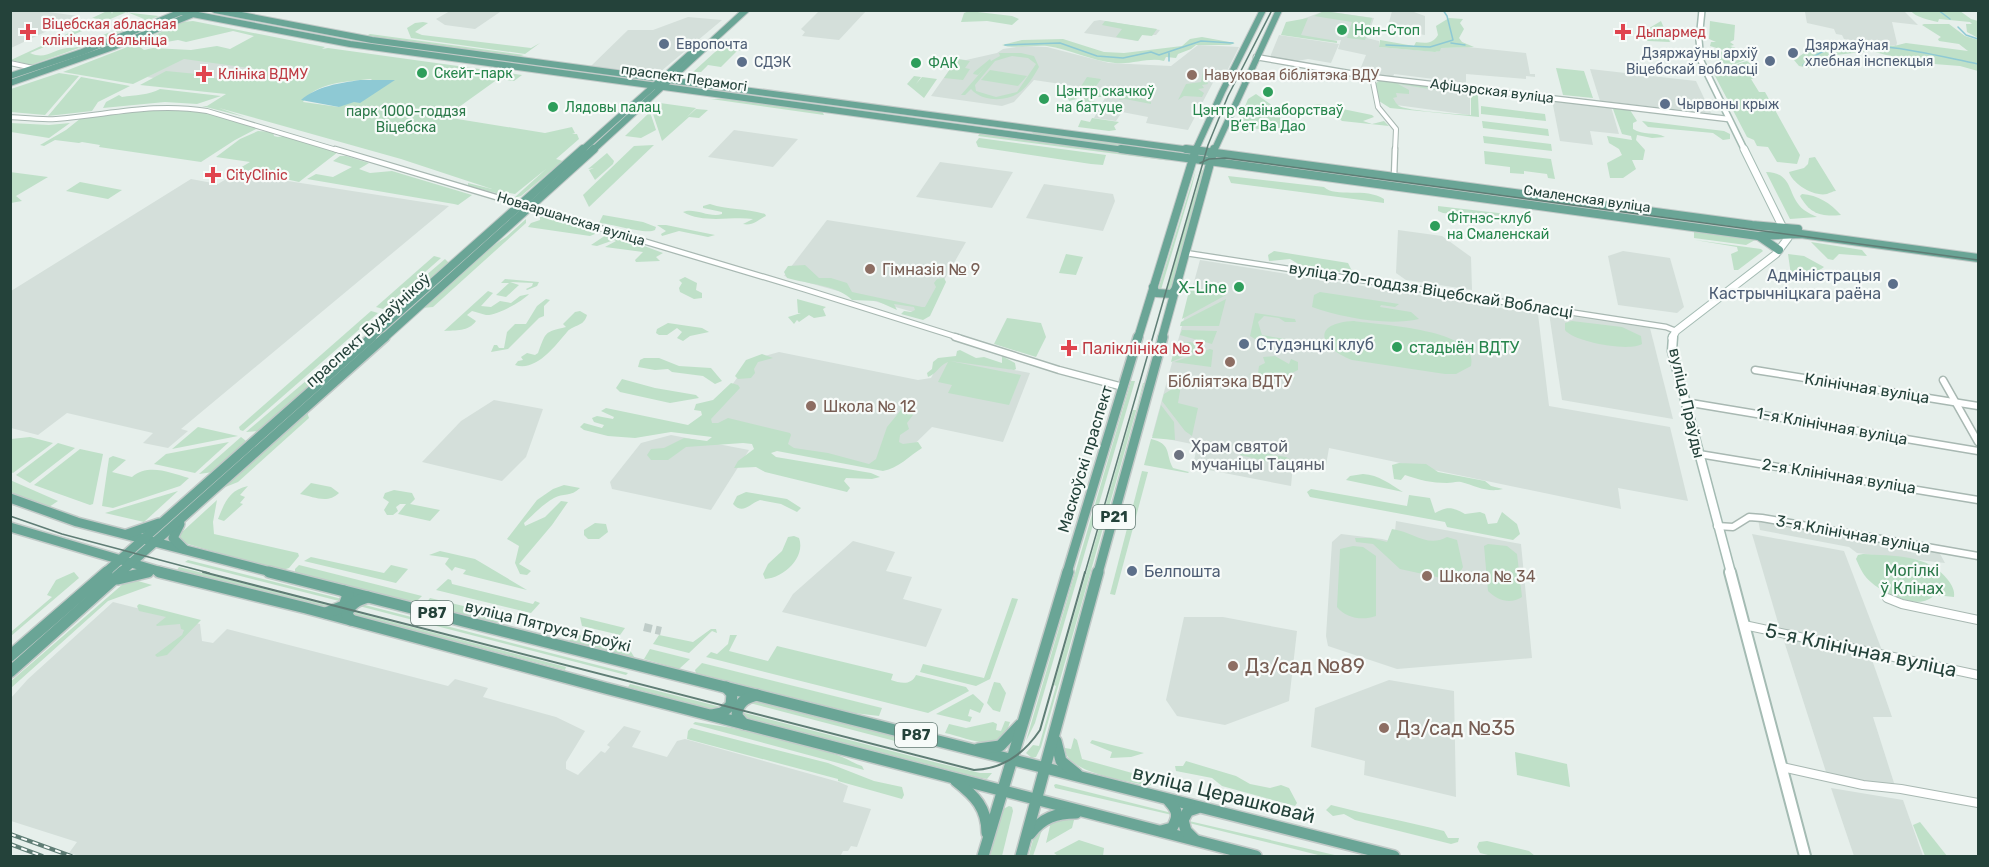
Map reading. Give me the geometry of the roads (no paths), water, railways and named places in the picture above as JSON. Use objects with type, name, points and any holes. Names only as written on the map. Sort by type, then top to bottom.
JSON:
[{"type":"main road","name":"праспект Перамогі","points":[[172,10],[283,33],[458,59],[1192,160]]},
{"type":"main road","points":[[163,20],[172,10]]},
{"type":"main road","points":[[10,83],[90,56],[202,10]]},
{"type":"main road","name":"праспект Будаўнікоў","points":[[730,22],[740,10]]},
{"type":"main road","name":"праспект Будаўнікоў","points":[[10,672],[531,207],[672,79],[711,39],[746,10]]},
{"type":"main road","points":[[1702,10],[1699,40],[1701,61],[1786,231]]},
{"type":"main road","points":[[10,76],[82,52],[184,11]]},
{"type":"main road","name":"праспект Перамогі","points":[[217,11],[295,27],[468,53],[1213,152]]},
{"type":"main road","points":[[1216,100],[1231,99],[1238,95],[1278,12],[1262,11]]},
{"type":"main road","name":"Маскоўскі праспект","points":[[985,850],[1186,176],[1199,137],[1216,100],[1262,11]]},
{"type":"main road","points":[[180,20],[206,17]]},
{"type":"main road","points":[[283,33],[294,30],[295,27]]},
{"type":"main road","points":[[295,35],[296,31],[307,29]]},
{"type":"main road","name":"праспект Будаўнікоў","points":[[10,656],[355,353],[661,78],[711,39]]},
{"type":"main road","points":[[82,52],[79,56],[90,56]]},
{"type":"main road","points":[[458,59],[468,56],[468,53]]},
{"type":"main road","points":[[471,60],[470,57],[480,54]]},
{"type":"main road","points":[[67,57],[77,57],[79,58],[77,60]]},
{"type":"main road","points":[[649,76],[669,71]]},
{"type":"main road","points":[[679,72],[679,78],[686,81]]},
{"type":"main road","points":[[639,84],[645,90],[644,94]]},
{"type":"main road","points":[[654,95],[677,90]]},
{"type":"main road","points":[[1220,93],[1231,99]]},
{"type":"main road","points":[[777,102],[788,99],[785,95]]},
{"type":"main road","points":[[795,105],[790,103],[791,99],[802,97]]},
{"type":"main road","name":"Р21","points":[[1021,856],[1213,152],[1231,99]]},
{"type":"main road","points":[[1017,135],[1026,132],[1023,127]]},
{"type":"main road","points":[[1032,137],[1029,132],[1036,129]]},
{"type":"main road","points":[[1171,146],[1186,145],[1199,137]]},
{"type":"main road","points":[[1219,139],[1223,148],[1243,156]]},
{"type":"main road","name":"Смаленская вуліца","points":[[1213,152],[1636,209],[1801,234],[1978,256]]},
{"type":"main road","points":[[1167,156],[1182,165],[1186,176]]},
{"type":"main road","name":"Смаленская вуліца","points":[[1192,160],[1758,236],[1786,231]]},
{"type":"main road","points":[[1207,179],[1220,169],[1243,166]]},
{"type":"main road","points":[[1343,180],[1350,176],[1344,170]]},
{"type":"main road","points":[[1361,182],[1353,176],[1363,173]]},
{"type":"main road","points":[[1636,209],[1644,215],[1638,219]]},
{"type":"main road","points":[[1653,212],[1648,216],[1657,222]]},
{"type":"main road","name":"вуліца Праўды","points":[[1786,231],[1787,240],[1779,250],[1676,331],[1672,339],[1672,351],[1805,856]]},
{"type":"main road","points":[[1758,236],[1779,250]]},
{"type":"main road","points":[[1153,287],[1156,293],[1163,295],[1170,295],[1175,290]]},
{"type":"main road","points":[[1149,304],[1155,300],[1162,300],[1171,307]]},
{"type":"main road","name":"вуліца Пятруся Броўкі","points":[[10,498],[77,522],[143,540],[724,686],[1045,770]]},
{"type":"main road","points":[[124,534],[155,525],[171,516]]},
{"type":"main road","points":[[184,517],[173,538],[186,550]]},
{"type":"main road","name":"Р87","points":[[10,527],[131,565],[1037,799]]},
{"type":"main road","points":[[99,579],[104,568],[102,556]]},
{"type":"main road","points":[[113,581],[144,572],[163,573]]},
{"type":"main road","points":[[324,613],[336,611],[344,606],[348,597],[345,591]]},
{"type":"main road","points":[[351,620],[347,615],[349,607],[359,600],[371,597]]},
{"type":"main road","points":[[709,715],[722,713],[731,705],[732,694],[724,686]]},
{"type":"main road","points":[[744,724],[737,716],[738,706],[747,698],[759,695]]},
{"type":"main road","name":"Р87","points":[[963,748],[984,750],[1000,746],[1023,722]]},
{"type":"main road","points":[[1057,727],[1057,757],[1065,767],[1090,781]]},
{"type":"main road","name":"вуліца Церашковай","points":[[1045,770],[1394,856]]},
{"type":"main road","name":"Р87","points":[[952,778],[982,804],[987,823],[985,850]]},
{"type":"main road","points":[[1037,799],[1256,856]]},
{"type":"main road","points":[[1159,832],[1172,828],[1178,818],[1174,806],[1166,800]]},
{"type":"main road","points":[[1196,841],[1186,831],[1183,820],[1188,811],[1199,808]]},
{"type":"main road","points":[[1025,841],[1035,826],[1046,816],[1056,813],[1088,813]]},
{"type":"street","name":"Афіцэрская вуліца","points":[[1257,57],[1372,77],[1728,118]]},
{"type":"street","points":[[10,63],[42,73]]},
{"type":"street","points":[[1372,77],[1380,111],[1395,125],[1396,129],[1394,177]]},
{"type":"street","name":"Новааршанская вуліца","points":[[10,117],[56,119],[152,106],[195,108],[256,124],[1059,370],[1123,387]]},
{"type":"street","name":"вуліца 70-годдзя Віцебскай Вобласці","points":[[1186,253],[1666,327],[1676,331]]},
{"type":"street","points":[[460,259],[470,261]]},
{"type":"street","points":[[398,314],[408,316]]},
{"type":"street","points":[[355,353],[365,355]]},
{"type":"street","name":"Клінічная вуліца","points":[[1755,370],[1978,405]]},
{"type":"street","points":[[1943,380],[1978,442]]},
{"type":"street","name":"1-я Клінічная вуліца","points":[[1685,402],[1978,451]]},
{"type":"street","points":[[261,436],[273,438]]},
{"type":"street","name":"2-я Клінічная вуліца","points":[[1699,454],[1978,500]]},
{"type":"street","name":"3-я Клінічная вуліца","points":[[1718,526],[1734,528],[1749,517],[1762,518],[1978,556]]},
{"type":"street","points":[[1887,598],[1902,604],[1978,620]]},
{"type":"street","name":"5-я Клінічная вуліца","points":[[1743,625],[1978,675]]},
{"type":"street","points":[[1780,766],[1863,785],[1901,789],[1978,803]]},
{"type":"water","points":[[360,80],[395,80],[360,103],[354,102],[339,107],[301,100],[321,88]]},
{"type":"waterway","points":[[1386,45],[1430,47],[1453,40],[1447,16],[1443,10]]},
{"type":"waterway","points":[[1938,10],[1950,19]]},
{"type":"waterway","points":[[1958,27],[1966,35],[1978,39]]},
{"type":"waterway","points":[[1005,45],[1060,43],[1097,56],[1123,58],[1151,52],[1159,55],[1201,41],[1233,43]]},
{"type":"waterway","points":[[1451,43],[1465,45]]},
{"type":"waterway","points":[[1803,65],[1822,52],[1859,46],[1879,46],[1920,52],[1978,64]]},
{"type":"waterway","points":[[1169,53],[1169,61]]},
{"type":"tunnel","points":[[644,627],[661,631]]},
{"type":"tram line","points":[[1203,162],[1228,96],[1272,10]]},
{"type":"tram line","points":[[1203,162],[1225,158],[1978,260]]},
{"type":"tram line","points":[[1085,573],[1203,162]]},
{"type":"tram line","points":[[10,516],[62,534],[209,573]]},
{"type":"tram line","points":[[203,572],[974,770],[994,767],[1012,759],[1034,739],[1040,730],[1085,572]]},
{"type":"railway","points":[[10,834],[71,856]]},
{"type":"railway","points":[[10,844],[42,856]]},
{"type":"place","name":"Нон-Стоп","points":[[1342,30]]},
{"type":"place","name":"Віцебская абласная клінічная бальніца","points":[[28,32]]},
{"type":"place","name":"Дыпармед","points":[[1623,32]]},
{"type":"place","name":"Европочта","points":[[664,44]]},
{"type":"place","name":"Дзяржаўная хлебная інспекцыя","points":[[1793,53]]},
{"type":"place","name":"Дзяржаўны архіў Віцебскай вобласці","points":[[1770,61]]},
{"type":"place","name":"СДЭК","points":[[742,62]]},
{"type":"place","name":"ФАК","points":[[916,63]]},
{"type":"place","name":"Скейт-парк","points":[[422,73]]},
{"type":"place","name":"Клініка ВДМУ","points":[[204,74]]},
{"type":"place","name":"Навуковая бібліятэка ВДУ","points":[[1192,75]]},
{"type":"place","name":"Цэнтр адзінаборстваў Вʼет Ва Дао","points":[[1268,92]]},
{"type":"place","name":"Цэнтр скачкоў на батуце","points":[[1044,99]]},
{"type":"place","name":"Чырвоны крыж","points":[[1665,104]]},
{"type":"place","name":"Лядовы палац","points":[[553,107]]},
{"type":"place","name":"CityClinic","points":[[213,175]]},
{"type":"place","name":"Фітнэс-клуб на Смаленскай","points":[[1435,226]]},
{"type":"place","name":"Гімназія № 9","points":[[870,269]]},
{"type":"place","name":"Адміністрацыя Кастрычніцкага раёна","points":[[1893,284]]},
{"type":"place","name":"X-Line","points":[[1239,287]]},
{"type":"place","name":"Студэнцкі клуб","points":[[1244,344]]},
{"type":"place","name":"стадыён ВДТУ","points":[[1397,347]]},
{"type":"place","name":"Паліклініка № 3","points":[[1069,348]]},
{"type":"place","name":"Бібліятэка ВДТУ","points":[[1230,362]]},
{"type":"place","name":"Школа № 12","points":[[811,406]]},
{"type":"place","name":"Храм святой мучаніцы Тацяны","points":[[1179,455]]},
{"type":"place","name":"Белпошта","points":[[1132,571]]},
{"type":"place","name":"Школа № 34","points":[[1427,576]]},
{"type":"place","name":"Дз/сад №89","points":[[1233,666]]},
{"type":"place","name":"Дз/сад №35","points":[[1384,728]]},
{"type":"park label","name":"парк 1000-годдзя Віцебска","points":[[406,120]]},
{"type":"park label","name":"Могілкі ў Клінах","points":[[1912,579]]}]
